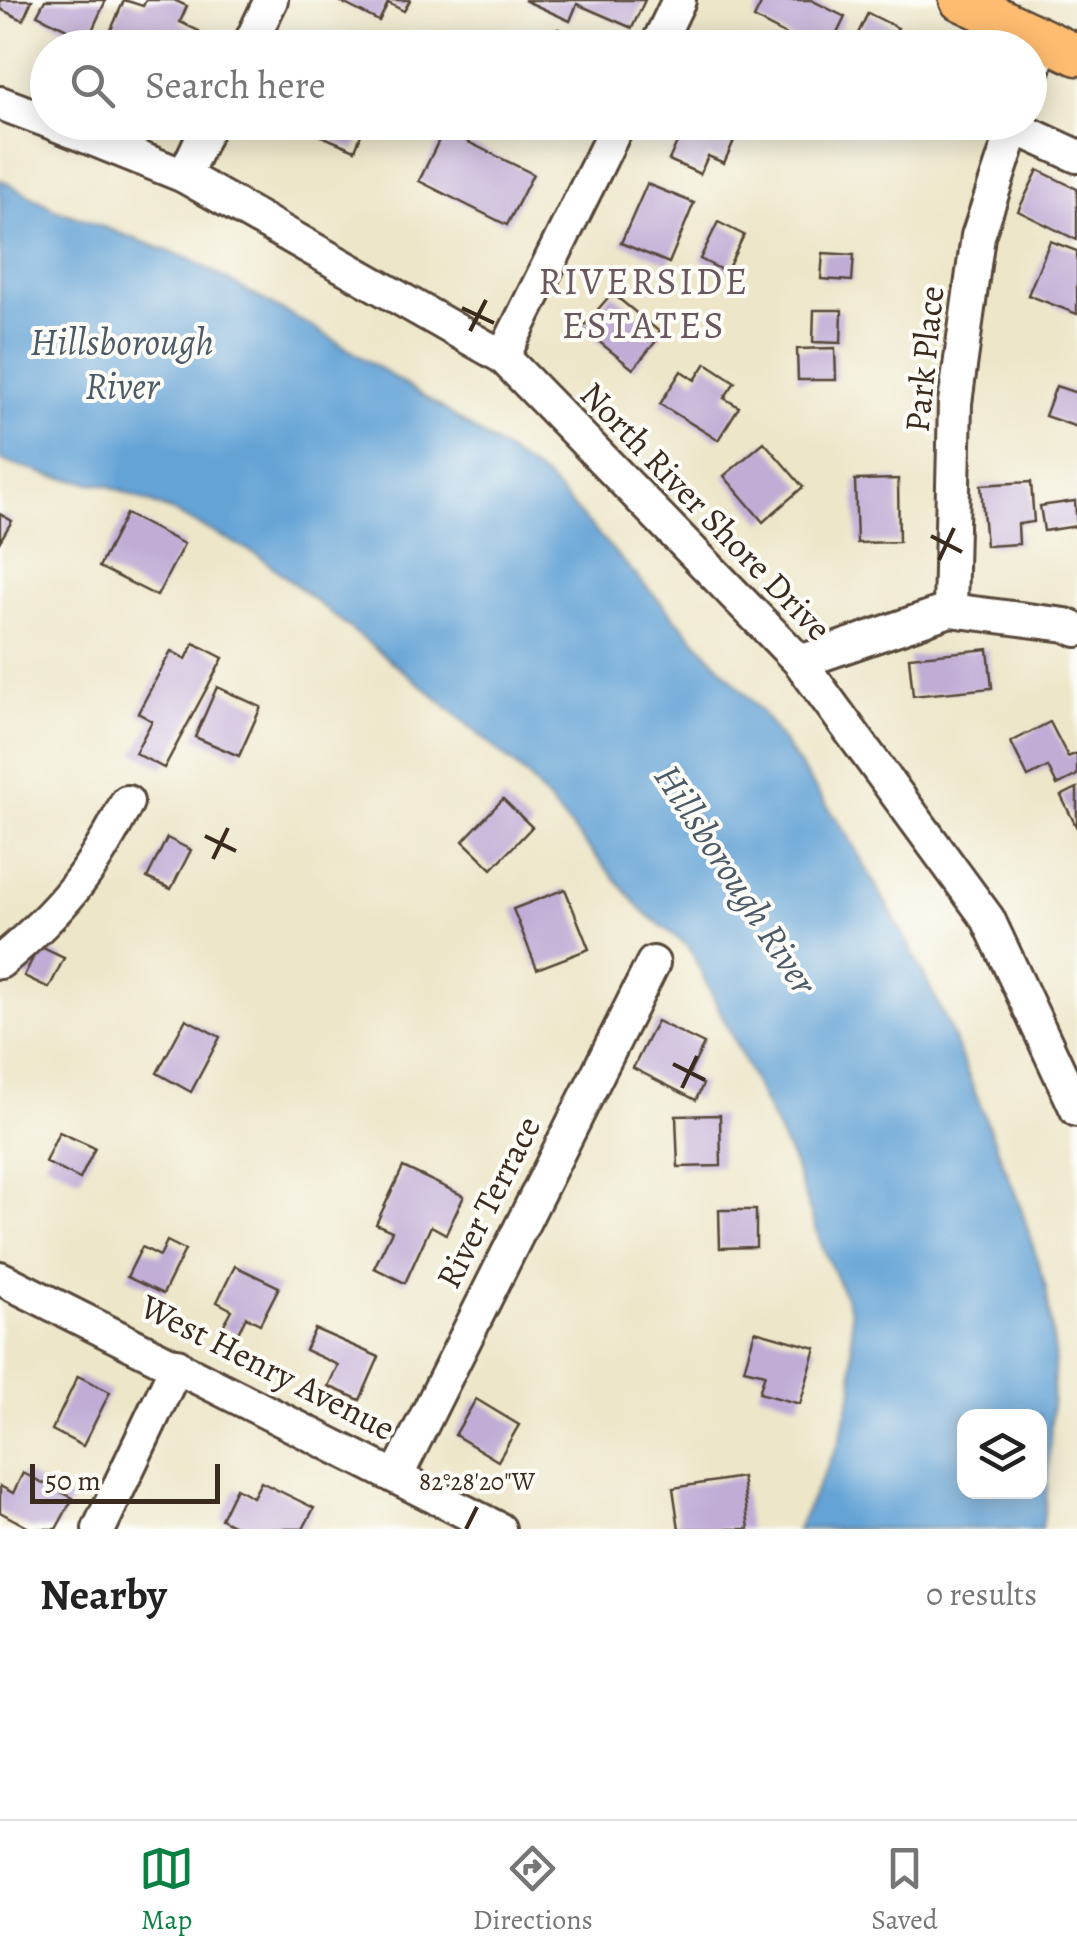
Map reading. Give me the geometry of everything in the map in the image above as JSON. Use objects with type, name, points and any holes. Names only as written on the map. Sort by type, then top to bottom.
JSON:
[{"type":"main road","points":[[960,0],[1024,30]]},
{"type":"street","points":[[257,30],[271,0]]},
{"type":"street","points":[[665,30],[679,0]]},
{"type":"street","name":"North River Shore Drive","points":[[0,104],[30,115]]},
{"type":"street","name":"North River Shore Drive","points":[[94,140],[184,176],[503,357],[800,662],[988,919],[1077,1110]]},
{"type":"street","points":[[184,176],[201,140]]},
{"type":"street","points":[[503,357],[610,140]]},
{"type":"street","name":"Park Place","points":[[950,610],[955,403],[978,236],[1010,140]]},
{"type":"street","points":[[1045,140],[1077,156]]},
{"type":"street","points":[[800,662],[950,610],[1066,625],[1077,630]]},
{"type":"street","points":[[0,962],[86,878],[127,802]]},
{"type":"street","name":"River Terrace","points":[[396,1477],[653,964]]},
{"type":"street","name":"West Henry Avenue","points":[[0,1278],[499,1529]]},
{"type":"street","points":[[99,1529],[177,1366]]},
{"type":"water","name":"Hillsborough River","points":[[0,179],[55,209],[189,259],[318,330],[547,479],[762,712],[847,834],[947,1022],[1021,1208],[1046,1288],[1055,1354],[1047,1490],[1047,1409],[957,1409],[957,1499],[1046,1499],[1041,1529],[797,1529],[839,1443],[853,1389],[851,1311],[822,1246],[793,1162],[689,947],[643,911],[526,775],[431,693],[258,555],[173,512],[109,486],[51,476],[0,460]]},
{"type":"building","points":[[0,0],[32,0],[23,20],[0,9]]},
{"type":"building","points":[[45,0],[106,0],[92,30],[69,30],[37,15]]},
{"type":"building","points":[[124,0],[143,6],[146,0],[174,0],[187,6],[180,22],[197,30],[111,30]]},
{"type":"building","points":[[337,0],[410,0],[404,11],[388,3],[379,21]]},
{"type":"building","points":[[524,0],[645,0],[632,28],[577,4],[570,21]]},
{"type":"building","points":[[763,0],[811,0],[845,17],[839,30],[777,30],[754,18]]},
{"type":"building","points":[[868,13],[898,28],[897,30],[860,30]]},
{"type":"building","points":[[331,140],[359,140],[355,150]]},
{"type":"building","points":[[439,140],[464,140],[533,174],[507,225],[419,181]]},
{"type":"building","points":[[678,140],[734,140],[724,163],[708,156],[700,174],[669,160]]},
{"type":"building","points":[[1038,170],[1077,189],[1077,240],[1018,211]]},
{"type":"building","points":[[647,184],[694,203],[669,263],[621,243]]},
{"type":"building","points":[[718,222],[744,235],[726,272],[700,259]]},
{"type":"building","points":[[1050,241],[1077,251],[1077,314],[1028,295]]},
{"type":"building","points":[[823,253],[854,255],[852,281],[821,279]]},
{"type":"building","points":[[612,293],[662,334],[633,369],[582,328]]},
{"type":"building","points":[[814,310],[842,310],[841,343],[813,342]]},
{"type":"building","points":[[835,348],[836,380],[798,380],[797,349]]},
{"type":"building","points":[[706,363],[735,382],[724,398],[739,407],[718,440],[660,404],[681,371],[695,380]]},
{"type":"building","points":[[1056,386],[1077,393],[1077,427],[1045,416]]},
{"type":"building","points":[[764,442],[803,487],[763,522],[724,476]]},
{"type":"building","points":[[898,479],[899,542],[857,543],[855,480]]},
{"type":"building","points":[[1031,482],[1034,522],[1018,524],[1019,544],[986,546],[981,485]]},
{"type":"building","points":[[1075,501],[1077,526],[1044,531],[1040,506]]},
{"type":"building","points":[[0,514],[12,521],[0,541]]},
{"type":"building","points":[[126,514],[184,544],[157,596],[99,567]]},
{"type":"building","points":[[194,643],[223,658],[164,768],[135,753],[152,721],[138,713],[171,651],[186,659]]},
{"type":"building","points":[[988,649],[992,688],[913,696],[909,657]]},
{"type":"building","points":[[217,687],[261,707],[239,756],[195,737]]},
{"type":"building","points":[[1050,722],[1068,757],[1077,753],[1077,775],[1057,785],[1048,767],[1028,777],[1011,742]]},
{"type":"building","points":[[1077,788],[1077,828],[1061,796]]},
{"type":"building","points":[[503,799],[532,827],[492,869],[463,841]]},
{"type":"building","points":[[167,838],[191,850],[171,889],[147,878]]},
{"type":"building","points":[[565,889],[589,949],[537,969],[513,909]]},
{"type":"building","points":[[39,946],[64,958],[49,988],[24,976]]},
{"type":"building","points":[[186,1019],[220,1037],[191,1092],[157,1073]]},
{"type":"building","points":[[657,1021],[704,1044],[688,1076],[703,1084],[696,1100],[633,1068]]},
{"type":"building","points":[[720,1115],[721,1166],[678,1167],[676,1116]]},
{"type":"building","points":[[59,1132],[95,1148],[80,1179],[45,1162]]},
{"type":"building","points":[[403,1167],[464,1196],[446,1234],[431,1226],[405,1283],[374,1268],[392,1231],[376,1224]]},
{"type":"building","points":[[719,1210],[756,1210],[756,1247],[720,1248]]},
{"type":"building","points":[[167,1241],[185,1250],[163,1294],[127,1277],[142,1247],[160,1256]]},
{"type":"building","points":[[235,1266],[279,1287],[260,1324],[246,1317],[237,1335],[222,1328],[232,1310],[217,1302]]},
{"type":"building","points":[[315,1329],[379,1357],[360,1400],[328,1386],[338,1365],[305,1350]]},
{"type":"building","points":[[755,1331],[816,1348],[800,1404],[759,1393],[765,1374],[744,1369]]},
{"type":"building","points":[[78,1376],[110,1392],[83,1446],[52,1430]]},
{"type":"building","points":[[476,1399],[519,1425],[498,1461],[455,1435]]},
{"type":"building","points":[[23,1473],[73,1498],[56,1529],[31,1529],[0,1512],[0,1486],[13,1493]]},
{"type":"building","points":[[742,1477],[749,1529],[679,1529],[673,1488]]},
{"type":"building","points":[[261,1482],[314,1508],[303,1529],[241,1529],[221,1519],[236,1488],[253,1497]]},
{"type":"district","name":"RIVERSIDE ESTATES","points":[[644,303]]}]
